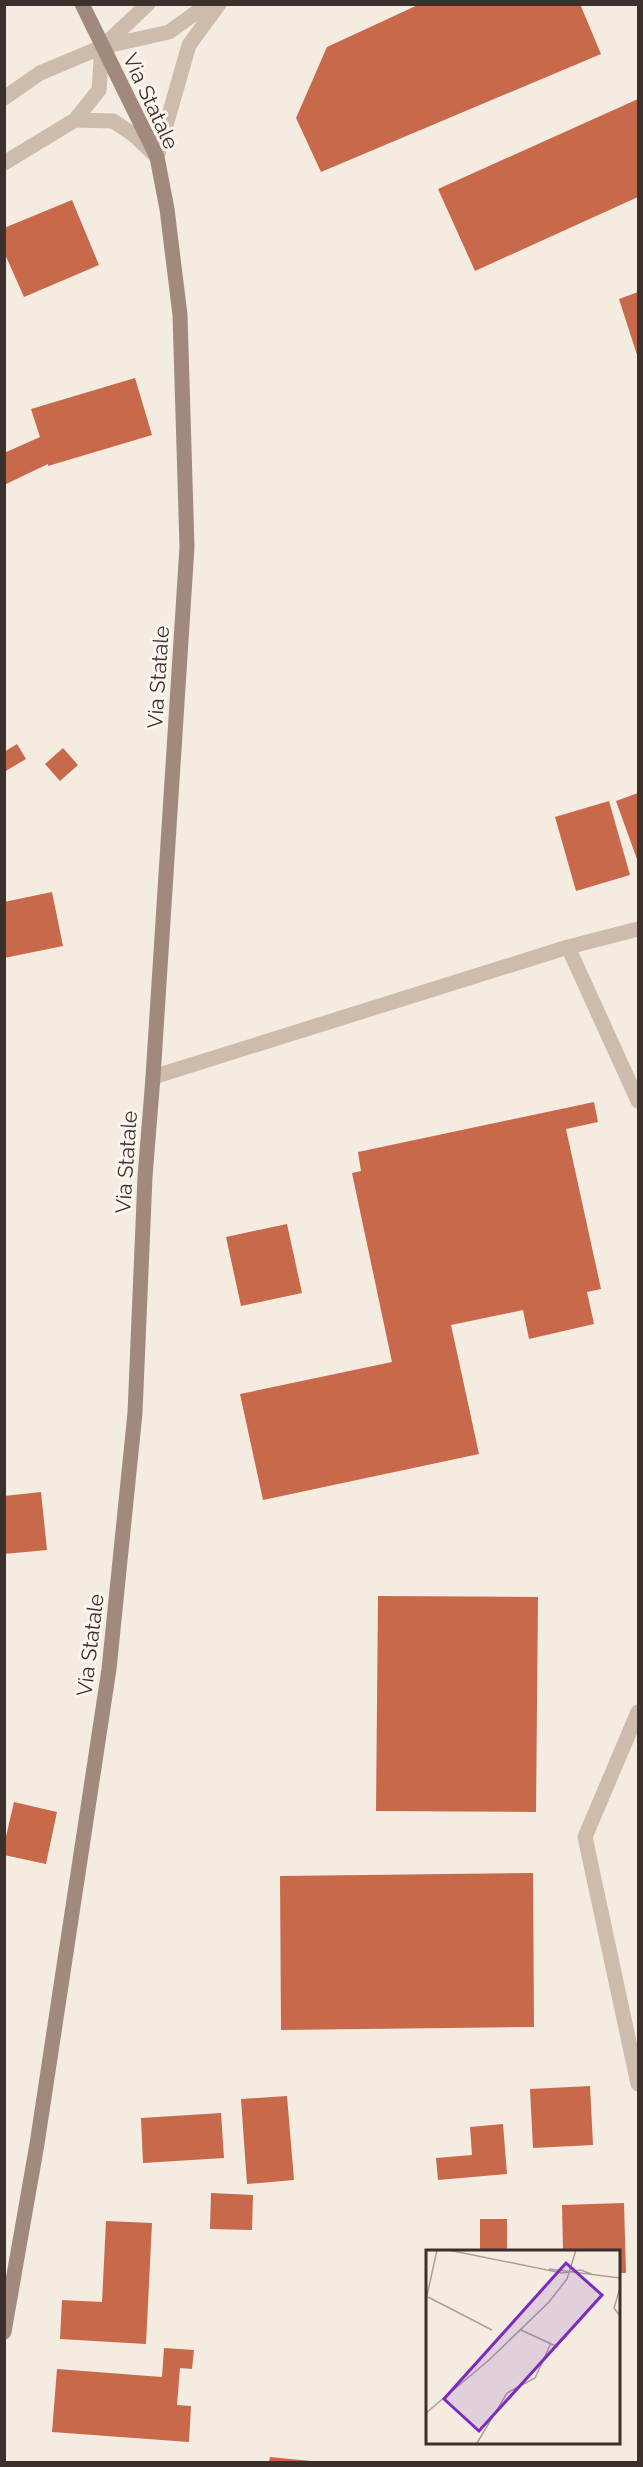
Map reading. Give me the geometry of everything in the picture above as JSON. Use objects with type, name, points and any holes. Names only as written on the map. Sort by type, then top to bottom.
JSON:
[{"type":"main road","name":"Via Statale","points":[[4,2332],[36,2144],[109,1669],[135,1413],[145,1177],[187,548],[180,315],[167,209],[157,157],[82,4]]},
{"type":"street","points":[[4,163],[75,120],[99,90],[102,47],[148,4]]},
{"type":"street","points":[[4,98],[40,73],[102,47],[169,32],[208,4]]},
{"type":"street","points":[[75,120],[113,122],[134,135],[157,157],[189,45],[219,4]]},
{"type":"street","points":[[153,1077],[568,947],[639,929]]},
{"type":"street","points":[[568,947],[639,1101]]},
{"type":"street","points":[[639,1712],[585,1837],[639,2084]]},
{"type":"building","points":[[420,4],[580,4],[601,54],[321,172],[296,118],[327,47]]},
{"type":"building","points":[[638,99],[638,197],[475,271],[438,189]]},
{"type":"building","points":[[72,200],[99,265],[24,297],[4,252],[4,228]]},
{"type":"building","points":[[638,292],[638,358],[619,299]]},
{"type":"building","points":[[135,378],[152,435],[48,466],[48,464],[4,485],[4,453],[40,437],[31,409]]},
{"type":"building","points":[[17,744],[26,759],[4,772],[4,752]]},
{"type":"building","points":[[63,748],[78,765],[60,781],[45,764]]},
{"type":"building","points":[[638,793],[638,862],[616,801]]},
{"type":"building","points":[[609,801],[630,875],[576,891],[555,817]]},
{"type":"building","points":[[52,892],[63,946],[4,958],[4,902]]},
{"type":"building","points":[[594,1102],[598,1122],[566,1129],[601,1289],[587,1292],[594,1324],[529,1339],[523,1310],[451,1325],[479,1454],[263,1500],[240,1394],[392,1362],[352,1173],[361,1171],[358,1152]]},
{"type":"building","points":[[287,1224],[302,1293],[241,1306],[226,1237]]},
{"type":"building","points":[[41,1492],[47,1550],[4,1554],[4,1496]]},
{"type":"building","points":[[378,1596],[538,1597],[536,1812],[376,1811]]},
{"type":"building","points":[[14,1802],[57,1812],[46,1864],[4,1855],[4,1845]]},
{"type":"building","points":[[533,1873],[534,2027],[281,2030],[280,1876]]},
{"type":"building","points":[[590,2086],[593,2145],[533,2148],[530,2089]]},
{"type":"building","points":[[287,2096],[294,2180],[247,2184],[241,2099]]},
{"type":"building","points":[[221,2113],[224,2158],[143,2163],[141,2118]]},
{"type":"building","points":[[503,2124],[507,2174],[438,2180],[436,2158],[472,2155],[470,2127]]},
{"type":"building","points":[[211,2193],[253,2195],[252,2230],[210,2229]]},
{"type":"building","points":[[624,2203],[626,2273],[619,2273],[619,2250],[563,2250],[562,2205]]},
{"type":"building","points":[[480,2219],[507,2219],[507,2250],[480,2250]]},
{"type":"building","points":[[106,2221],[152,2223],[146,2344],[60,2339],[62,2300],[102,2302]]},
{"type":"building","points":[[164,2348],[194,2350],[192,2369],[180,2368],[177,2405],[191,2406],[189,2442],[52,2432],[57,2369],[162,2377]]},
{"type":"building","points":[[270,2457],[311,2461],[311,2462],[269,2462]]}]
